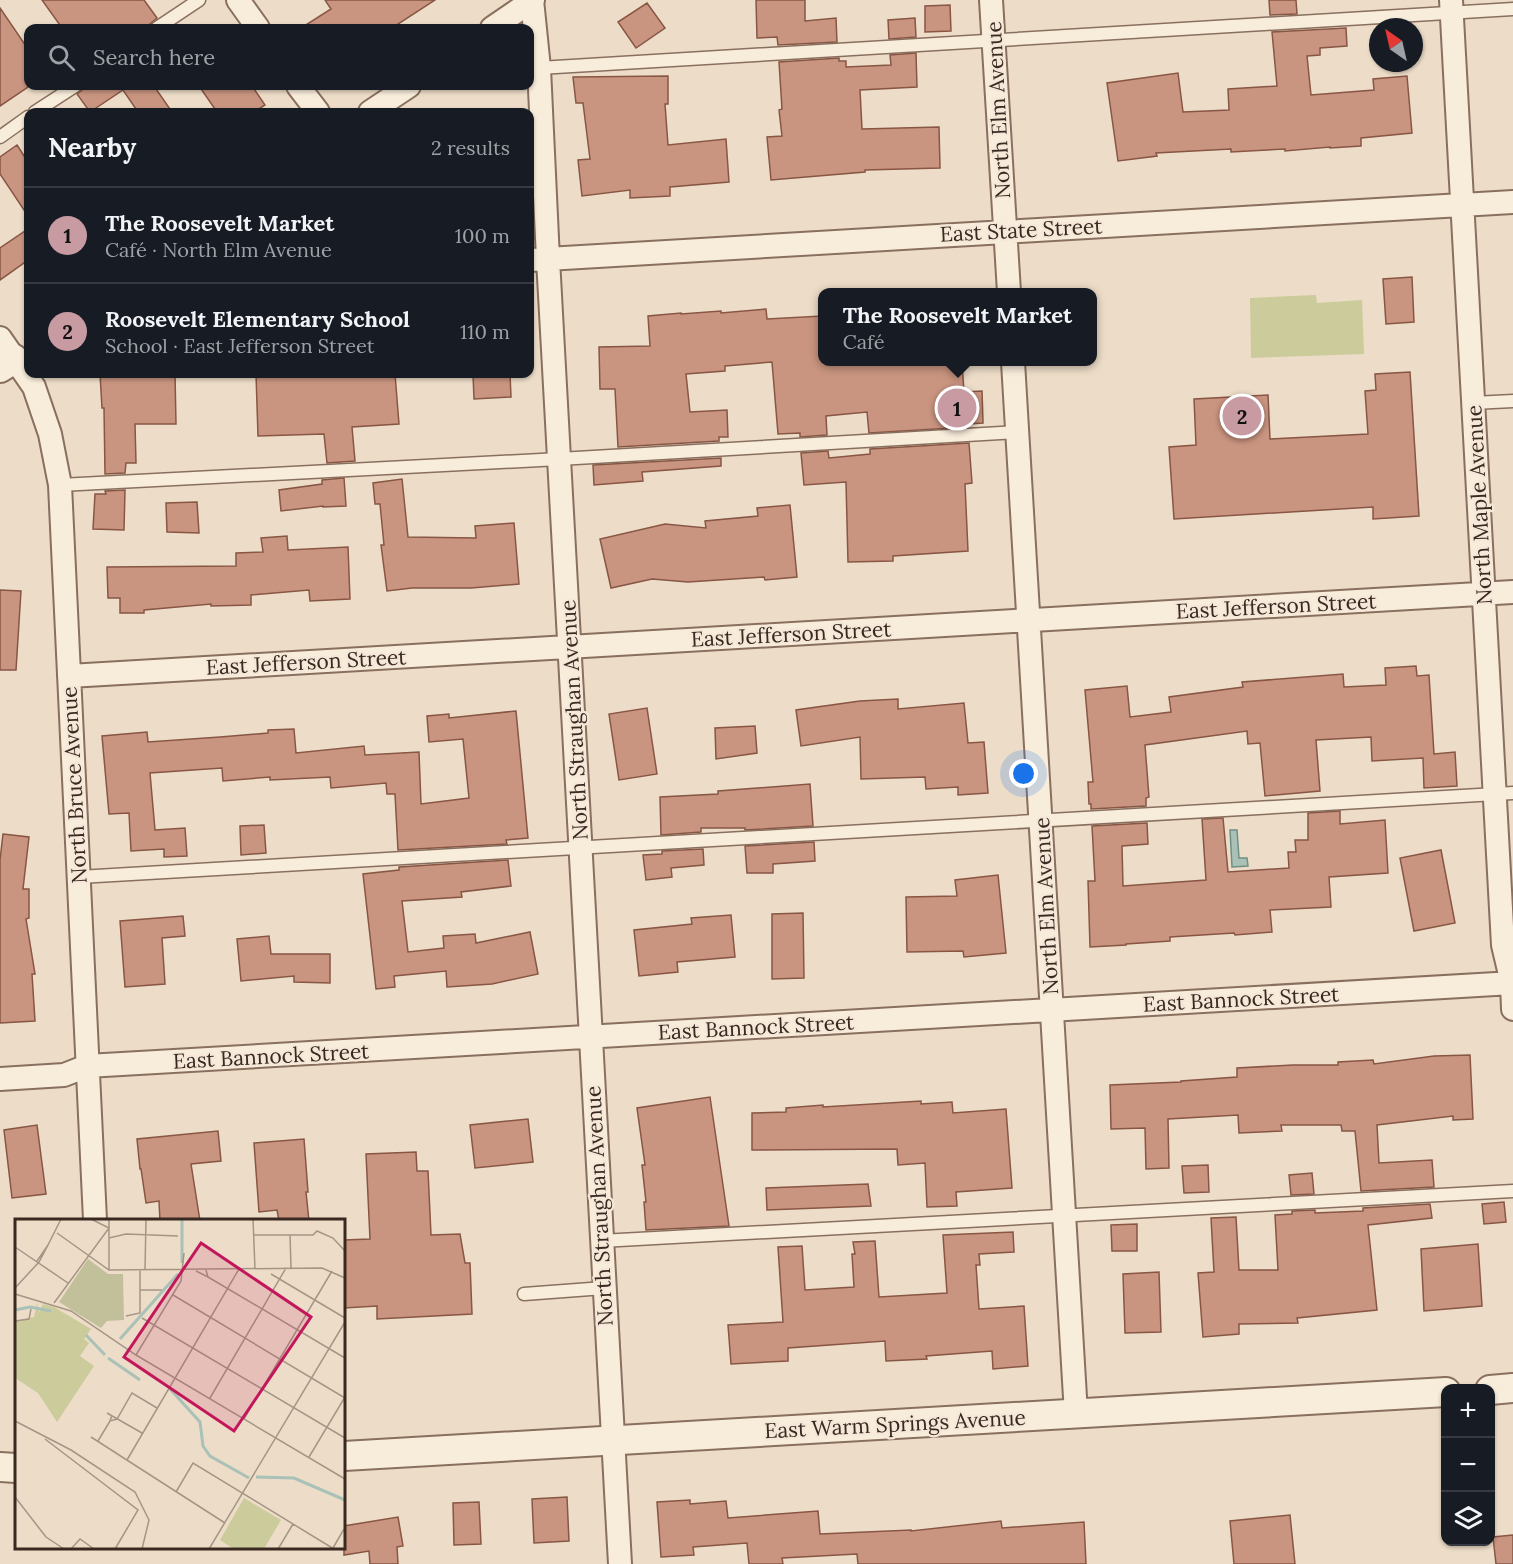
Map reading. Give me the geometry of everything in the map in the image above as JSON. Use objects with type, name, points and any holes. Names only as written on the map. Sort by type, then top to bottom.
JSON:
[{"type":"street","points":[[238,0],[255,24]]},
{"type":"street","points":[[498,24],[532,0]]},
{"type":"street","name":"North Straughan Avenue","points":[[532,0],[539,68],[539,260],[559,459],[620,1564]]},
{"type":"street","name":"North Elm Avenue","points":[[992,0],[1009,288]]},
{"type":"street","name":"North Maple Avenue","points":[[1451,7],[1484,594],[1504,794],[1503,945],[1512,983],[1513,1009]]},
{"type":"street","points":[[301,90],[315,108]]},
{"type":"street","points":[[376,108],[403,90]]},
{"type":"street","name":"East State Street","points":[[539,260],[1513,202]]},
{"type":"street","name":"North Bruce Avenue","points":[[11,354],[24,373]]},
{"type":"street","name":"North Elm Avenue","points":[[1013,366],[1077,1414]]},
{"type":"street","name":"North Bruce Avenue","points":[[28,378],[34,387],[51,434],[60,485],[95,1219]]},
{"type":"street","name":"East Jefferson Street","points":[[69,676],[1513,592]]},
{"type":"street","name":"East Bannock Street","points":[[0,1078],[64,1075],[87,1066],[1512,983]]},
{"type":"street","points":[[1495,1390],[1513,1388]]},
{"type":"street","name":"East Warm Springs Avenue","points":[[345,1456],[1441,1392]]},
{"type":"street","points":[[0,1467],[15,1468]]},
{"type":"lane","points":[[164,24],[199,0]]},
{"type":"lane","points":[[539,68],[994,40],[1451,7],[1513,9]]},
{"type":"lane","points":[[41,108],[69,90]]},
{"type":"lane","points":[[0,137],[24,120]]},
{"type":"lane","points":[[1473,403],[1513,401]]},
{"type":"lane","points":[[60,485],[1018,432]]},
{"type":"lane","points":[[79,877],[1504,794]]},
{"type":"lane","points":[[601,1241],[1513,1191]]},
{"type":"lane","points":[[524,1294],[604,1288]]},
{"type":"green space","points":[[1316,295],[1317,303],[1362,300],[1364,354],[1251,358],[1250,298]]},
{"type":"shaded area","points":[[1230,830],[1237,830],[1239,858],[1247,858],[1248,866],[1232,867]]},
{"type":"building","points":[[42,0],[144,0],[157,18],[150,24],[59,24]]},
{"type":"building","points":[[325,0],[435,0],[398,24],[307,24],[331,9]]},
{"type":"building","points":[[756,0],[805,0],[805,21],[836,18],[837,42],[778,45],[777,37],[757,38]]},
{"type":"building","points":[[1269,0],[1296,0],[1297,14],[1270,15]]},
{"type":"building","points":[[647,3],[665,28],[636,48],[618,22]]},
{"type":"building","points":[[950,5],[951,31],[925,32],[925,6]]},
{"type":"building","points":[[0,8],[24,43],[24,90],[0,106]]},
{"type":"building","points":[[915,18],[916,37],[889,39],[888,20]]},
{"type":"building","points":[[1346,28],[1347,46],[1320,48],[1320,55],[1307,56],[1311,95],[1374,90],[1373,79],[1407,76],[1412,133],[1361,138],[1361,146],[1285,151],[1285,149],[1231,152],[1231,149],[1156,153],[1157,156],[1118,161],[1107,83],[1178,73],[1183,112],[1229,110],[1228,89],[1277,86],[1272,32]]},
{"type":"building","points":[[916,53],[917,87],[860,90],[862,129],[939,127],[940,168],[865,170],[865,172],[771,180],[767,137],[782,136],[779,110],[782,109],[779,62],[839,58],[839,61],[846,61],[846,67],[891,65],[890,55]]},
{"type":"building","points":[[668,76],[668,104],[665,104],[668,145],[726,139],[729,182],[670,187],[670,196],[630,198],[630,190],[582,196],[578,160],[590,159],[583,103],[576,103],[573,77]]},
{"type":"building","points":[[82,90],[123,90],[96,108],[87,108],[77,94]]},
{"type":"building","points":[[123,90],[157,90],[169,108],[135,108]]},
{"type":"building","points":[[202,90],[255,90],[265,105],[260,108],[214,108]]},
{"type":"building","points":[[17,145],[24,156],[24,210],[0,174],[0,157]]},
{"type":"building","points":[[24,232],[24,263],[0,280],[0,248]]},
{"type":"building","points":[[1412,277],[1414,322],[1386,324],[1383,279]]},
{"type":"building","points":[[766,309],[767,319],[818,316],[818,366],[962,366],[964,392],[982,391],[983,423],[968,424],[968,427],[869,433],[867,412],[826,416],[827,435],[800,437],[800,433],[778,434],[772,362],[725,366],[725,371],[686,374],[690,412],[727,410],[728,437],[719,437],[719,441],[618,447],[615,389],[600,389],[599,347],[650,346],[648,316],[721,311],[721,313]]},
{"type":"building","points":[[1410,372],[1419,516],[1373,519],[1373,507],[1174,519],[1169,447],[1196,445],[1194,399],[1268,395],[1270,439],[1368,434],[1365,391],[1376,390],[1375,374]]},
{"type":"building","points":[[100,378],[175,378],[176,424],[135,424],[136,463],[126,463],[125,473],[105,474],[104,408],[102,408]]},
{"type":"building","points":[[256,378],[395,378],[399,424],[352,427],[355,461],[327,463],[324,434],[258,436]]},
{"type":"building","points":[[473,378],[510,378],[511,397],[474,399]]},
{"type":"building","points":[[969,443],[972,483],[965,484],[968,551],[893,556],[893,561],[848,562],[846,482],[804,485],[801,453],[828,451],[829,458],[870,454],[870,449]]},
{"type":"building","points":[[721,458],[721,466],[642,472],[643,481],[594,485],[593,465]]},
{"type":"building","points":[[344,478],[346,506],[281,511],[279,490],[322,484],[322,480]]},
{"type":"building","points":[[402,479],[408,537],[476,538],[475,526],[514,523],[519,584],[387,591],[381,545],[384,545],[380,504],[375,504],[373,483]]},
{"type":"building","points":[[125,490],[124,530],[93,529],[95,494]]},
{"type":"building","points":[[197,502],[199,533],[167,532],[166,503]]},
{"type":"building","points":[[790,505],[797,577],[688,582],[652,579],[611,588],[600,539],[665,524],[706,528],[705,521],[758,516],[757,508]]},
{"type":"building","points":[[287,536],[288,550],[348,547],[350,599],[310,601],[309,590],[251,595],[251,605],[211,606],[211,604],[144,610],[144,613],[120,613],[120,598],[108,598],[107,567],[236,566],[236,553],[263,552],[261,538]]},
{"type":"building","points":[[0,590],[21,591],[16,670],[0,670]]},
{"type":"building","points":[[1416,666],[1417,676],[1429,675],[1434,754],[1455,752],[1457,786],[1424,788],[1423,758],[1372,761],[1371,737],[1316,740],[1320,791],[1265,796],[1260,743],[1248,744],[1247,731],[1145,745],[1149,797],[1146,798],[1146,806],[1091,809],[1088,782],[1093,782],[1085,690],[1127,686],[1130,717],[1171,712],[1169,697],[1243,687],[1242,682],[1343,674],[1344,687],[1386,685],[1385,668]]},
{"type":"building","points":[[898,699],[898,709],[964,703],[968,743],[984,742],[988,793],[958,795],[958,787],[926,789],[925,777],[861,779],[860,737],[801,746],[796,710],[860,701]]},
{"type":"building","points":[[647,708],[657,774],[619,780],[609,714]]},
{"type":"building","points":[[516,711],[528,838],[506,840],[507,844],[398,850],[395,794],[387,794],[386,783],[331,788],[330,777],[270,780],[270,777],[223,781],[222,768],[150,773],[155,830],[185,828],[187,856],[164,857],[164,849],[131,851],[129,813],[109,814],[102,736],[147,732],[148,742],[294,729],[296,753],[364,746],[365,755],[419,752],[421,804],[469,798],[463,739],[429,742],[427,716],[449,714],[449,718]]},
{"type":"building","points":[[755,726],[757,753],[716,759],[715,728]]},
{"type":"building","points":[[810,784],[813,826],[745,830],[745,828],[701,828],[701,832],[661,835],[660,797],[718,794],[718,791]]},
{"type":"building","points":[[1340,811],[1340,824],[1385,820],[1388,873],[1329,877],[1331,907],[1270,910],[1272,932],[1170,937],[1170,941],[1090,947],[1088,881],[1095,881],[1092,826],[1147,823],[1148,844],[1122,846],[1123,886],[1206,880],[1202,819],[1223,818],[1228,872],[1289,868],[1288,852],[1296,852],[1295,840],[1308,840],[1308,813]]},
{"type":"building","points":[[264,825],[266,853],[241,855],[240,826]]},
{"type":"building","points":[[3,834],[29,837],[23,889],[29,889],[29,918],[26,919],[35,974],[32,974],[35,1021],[0,1023],[0,860]]},
{"type":"building","points":[[814,842],[815,861],[773,864],[773,873],[747,873],[745,846]]},
{"type":"building","points":[[703,849],[704,865],[671,868],[672,877],[646,880],[643,855],[662,854],[662,851]]},
{"type":"building","points":[[1441,850],[1455,923],[1414,931],[1400,858]]},
{"type":"building","points":[[508,860],[511,886],[461,892],[462,897],[402,901],[408,952],[444,948],[443,936],[475,934],[476,943],[530,932],[538,974],[492,984],[447,987],[446,971],[394,976],[395,987],[376,989],[363,874],[399,870],[399,867]]},
{"type":"building","points":[[998,875],[1006,953],[964,957],[963,951],[907,952],[906,897],[957,896],[955,880]]},
{"type":"building","points":[[803,913],[804,978],[772,979],[772,914]]},
{"type":"building","points":[[731,915],[735,957],[677,962],[678,972],[639,976],[634,930],[692,924],[691,918]]},
{"type":"building","points":[[183,916],[185,936],[162,938],[165,984],[125,987],[120,921]]},
{"type":"building","points":[[269,936],[271,954],[330,954],[330,983],[294,982],[294,976],[241,981],[237,939]]},
{"type":"building","points":[[1470,1055],[1473,1119],[1453,1120],[1453,1116],[1377,1125],[1379,1163],[1432,1160],[1434,1187],[1361,1191],[1355,1131],[1342,1131],[1341,1125],[1281,1125],[1282,1131],[1239,1133],[1238,1115],[1168,1119],[1169,1168],[1146,1169],[1145,1128],[1111,1129],[1110,1085],[1237,1077],[1237,1068],[1338,1065],[1338,1062],[1373,1060],[1374,1064],[1434,1056]]},
{"type":"building","points":[[710,1097],[729,1226],[646,1230],[642,1165],[645,1165],[637,1108]]},
{"type":"building","points":[[921,1101],[921,1104],[952,1102],[953,1113],[1006,1109],[1012,1188],[956,1192],[957,1206],[927,1207],[925,1163],[898,1165],[897,1149],[752,1150],[752,1113],[786,1112],[786,1108],[823,1105],[823,1107]]},
{"type":"building","points":[[528,1119],[533,1162],[475,1168],[470,1125]]},
{"type":"building","points":[[37,1125],[46,1194],[12,1198],[4,1130]]},
{"type":"building","points":[[218,1131],[221,1161],[191,1164],[200,1219],[160,1219],[159,1201],[146,1203],[137,1139]]},
{"type":"building","points":[[304,1139],[309,1219],[279,1219],[277,1210],[259,1212],[254,1143]]},
{"type":"building","points":[[416,1152],[417,1171],[428,1171],[431,1235],[460,1234],[465,1263],[470,1263],[472,1314],[377,1319],[377,1306],[345,1308],[345,1240],[370,1239],[366,1154]]},
{"type":"building","points":[[1208,1165],[1209,1192],[1184,1193],[1182,1166]]},
{"type":"building","points":[[1312,1173],[1314,1194],[1291,1195],[1289,1175]]},
{"type":"building","points":[[868,1184],[871,1206],[767,1210],[766,1188]]},
{"type":"building","points":[[1504,1202],[1506,1222],[1484,1224],[1482,1204]]},
{"type":"building","points":[[1430,1204],[1432,1218],[1368,1225],[1377,1310],[1297,1318],[1298,1323],[1239,1324],[1239,1334],[1203,1337],[1198,1273],[1214,1272],[1211,1218],[1236,1217],[1239,1270],[1278,1270],[1275,1215],[1292,1214],[1292,1211],[1315,1210],[1315,1213],[1363,1211],[1363,1208]]},
{"type":"building","points":[[1137,1224],[1137,1251],[1112,1251],[1111,1225]]},
{"type":"building","points":[[1013,1232],[1014,1252],[979,1254],[980,1265],[976,1265],[979,1309],[1024,1306],[1028,1366],[993,1369],[992,1351],[926,1356],[927,1359],[886,1361],[885,1341],[788,1348],[788,1361],[731,1364],[728,1325],[783,1322],[778,1247],[802,1246],[805,1290],[854,1287],[853,1242],[875,1241],[879,1297],[947,1293],[943,1235]]},
{"type":"building","points":[[1478,1244],[1482,1306],[1424,1311],[1421,1249]]},
{"type":"building","points":[[1159,1272],[1161,1332],[1125,1333],[1123,1274]]},
{"type":"building","points":[[567,1497],[569,1541],[534,1543],[532,1499]]},
{"type":"building","points":[[690,1500],[690,1504],[726,1501],[728,1518],[818,1511],[820,1534],[911,1531],[1001,1521],[1002,1528],[1084,1522],[1086,1564],[858,1564],[857,1554],[782,1558],[783,1564],[749,1564],[747,1543],[693,1547],[694,1555],[661,1557],[657,1502]]},
{"type":"building","points":[[479,1502],[481,1544],[454,1545],[453,1503]]},
{"type":"building","points":[[1290,1515],[1295,1564],[1234,1564],[1230,1521]]},
{"type":"building","points":[[398,1517],[403,1546],[397,1547],[398,1564],[370,1564],[369,1551],[344,1555],[345,1526]]},
{"type":"building","points":[[1513,1535],[1513,1564],[1496,1564],[1495,1537]]},
{"type":"place","name":"The Roosevelt Market","points":[[957,408]]},
{"type":"place","name":"Roosevelt Elementary School","points":[[1242,416]]}]
